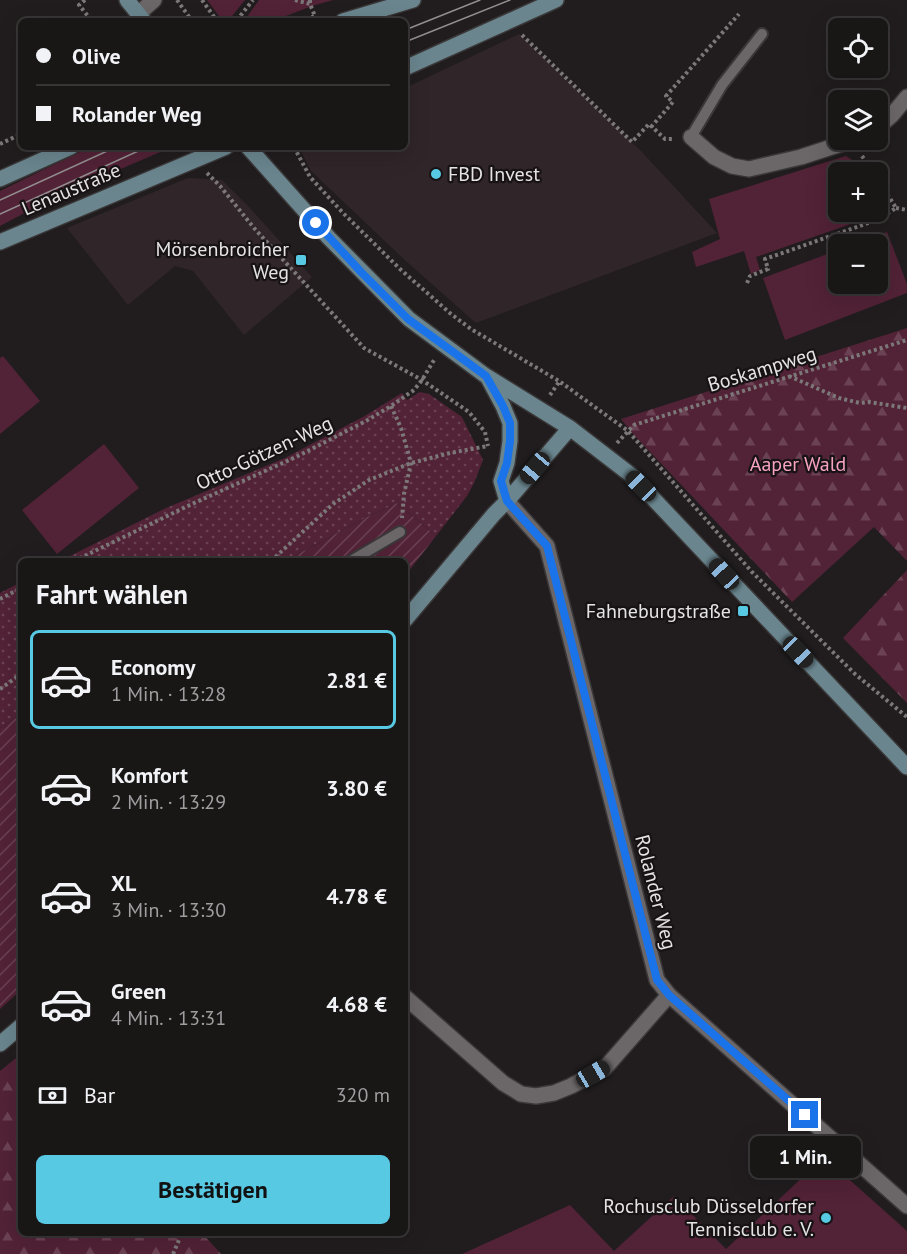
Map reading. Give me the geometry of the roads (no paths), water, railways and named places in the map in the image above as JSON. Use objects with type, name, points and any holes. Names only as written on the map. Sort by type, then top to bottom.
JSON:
[{"type":"street","points":[[127,0],[141,17],[154,0]]},
{"type":"street","points":[[353,18],[413,0]]},
{"type":"street","points":[[408,67],[556,0]]},
{"type":"street","points":[[888,118],[907,97]]},
{"type":"street","points":[[691,137],[714,157],[732,166],[749,169],[828,148]]},
{"type":"street","name":"Lenaustraße","points":[[0,179],[64,150]]},
{"type":"street","name":"Lenaustraße","points":[[0,242],[219,150]]},
{"type":"street","points":[[251,150],[329,238],[408,319],[486,376],[570,428],[631,475],[907,767]]},
{"type":"street","points":[[486,376],[510,423],[507,463],[501,481],[507,501]]},
{"type":"street","points":[[408,616],[570,428]]},
{"type":"street","name":"Rolander Weg","points":[[507,501],[547,546],[657,980],[669,995],[907,1206]]},
{"type":"street","points":[[408,1000],[503,1083],[521,1094],[536,1096],[554,1093],[605,1068],[669,995]]},
{"type":"street","points":[[0,1044],[18,1029]]},
{"type":"lane","points":[[691,137],[722,85],[762,34]]},
{"type":"lane","points":[[356,558],[400,532]]},
{"type":"tram line","points":[[408,29],[480,0]]},
{"type":"tram line","points":[[408,41],[510,0]]},
{"type":"tram line","points":[[0,200],[109,150]]},
{"type":"tram line","points":[[0,214],[140,150]]},
{"type":"place","name":"FBD Invest","points":[[436,174]]},
{"type":"place","name":"Mörsenbroicher Weg","points":[[301,260]]},
{"type":"place","name":"Fahneburgstraße","points":[[743,611]]},
{"type":"place","name":"Rochusclub Düsseldorfer Tennisclub e. V.","points":[[826,1218]]},
{"type":"park label","name":"Aaper Wald","points":[[798,464]]}]
